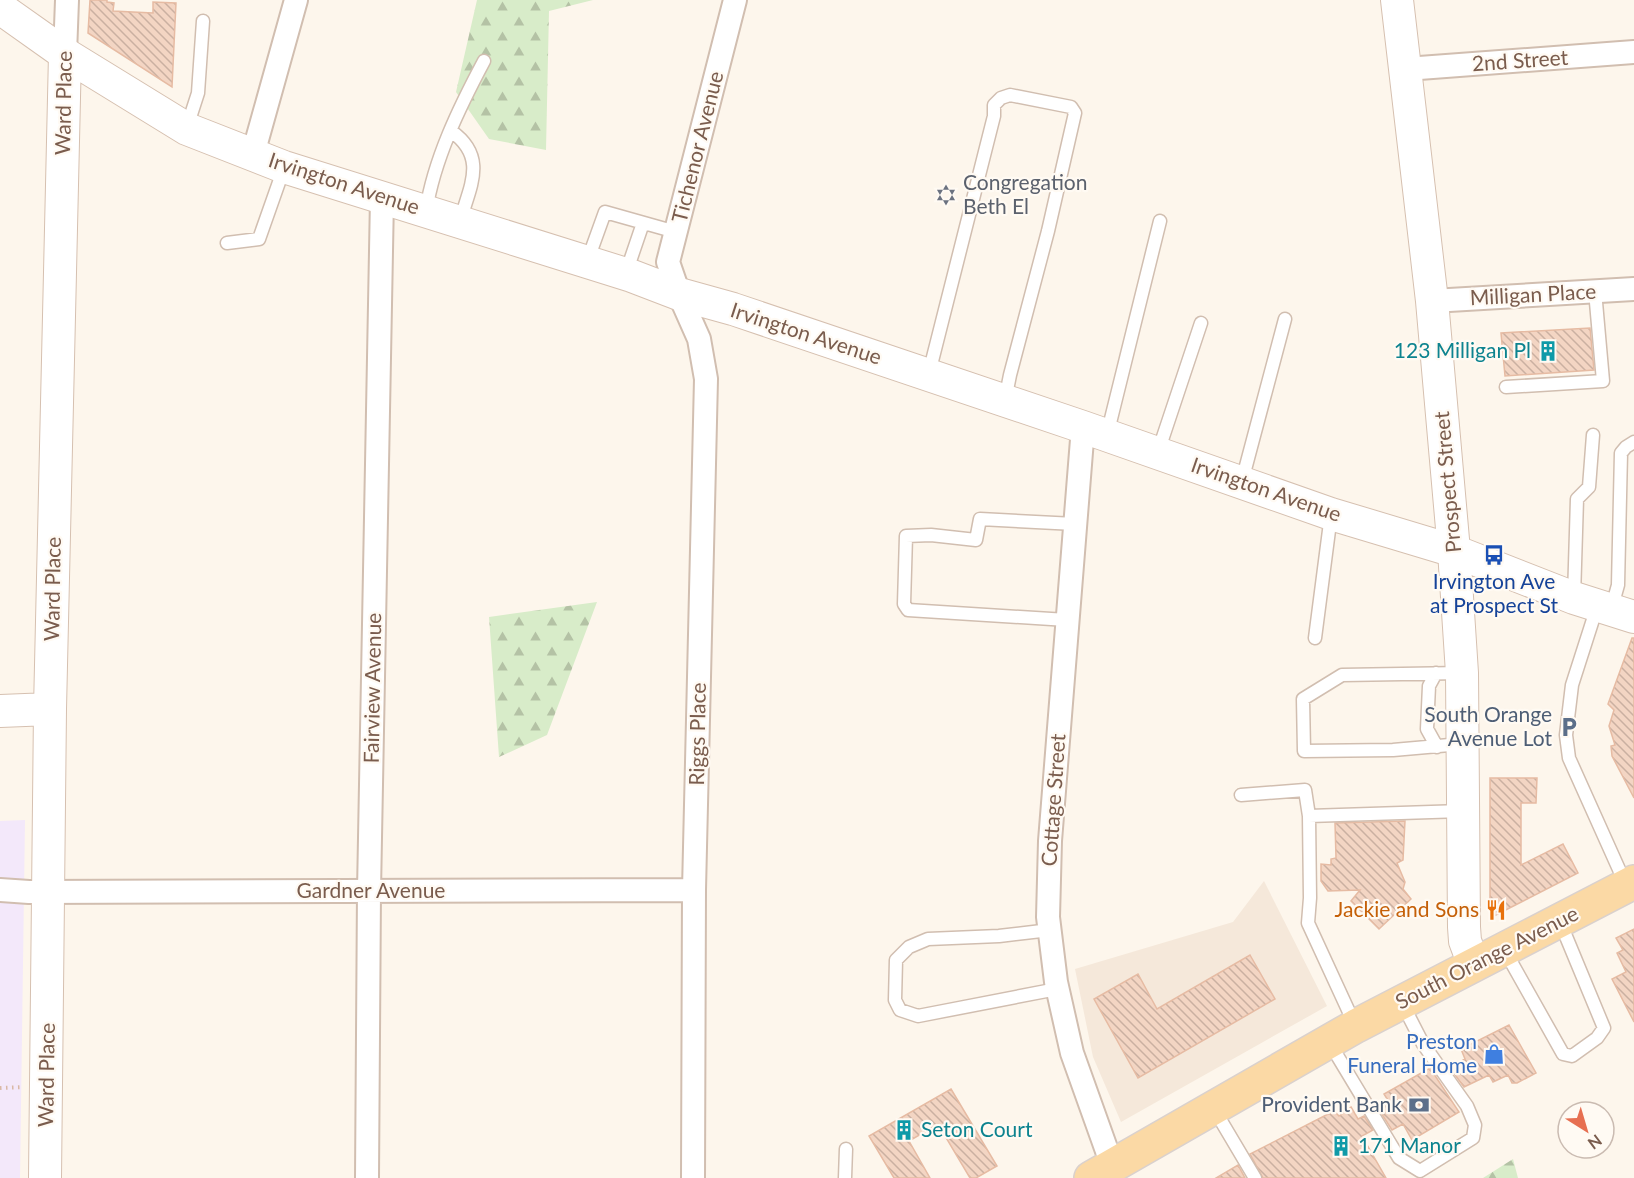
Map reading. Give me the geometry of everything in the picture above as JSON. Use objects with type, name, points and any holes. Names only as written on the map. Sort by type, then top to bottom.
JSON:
[{"type":"main road","name":"Prospect Street","points":[[1396,0],[1432,301],[1455,551],[1449,673],[1449,746],[1463,811],[1465,941],[1474,965]]},
{"type":"main road","name":"Irvington Avenue","points":[[0,8],[65,54],[187,129],[284,167],[626,274],[679,294],[733,309],[929,374],[1242,481],[1331,514],[1455,551],[1604,608]]},
{"type":"main road","name":"Ward Place","points":[[45,1178],[50,709],[65,54]]},
{"type":"main road","points":[[0,711],[50,709]]},
{"type":"main road","name":"South Orange Avenue","points":[[1102,1172],[1342,1034],[1630,884]]},
{"type":"street","name":"Ward Place","points":[[65,54],[67,0]]},
{"type":"street","points":[[253,154],[296,0]]},
{"type":"street","name":"Tichenor Avenue","points":[[679,294],[669,262],[735,0]]},
{"type":"street","name":"2nd Street","points":[[1406,69],[1634,52]]},
{"type":"street","name":"Fairview Avenue","points":[[367,1178],[369,891],[382,198]]},
{"type":"street","name":"Milligan Place","points":[[1432,301],[1634,289]]},
{"type":"street","name":"Riggs Place","points":[[679,294],[699,339],[706,379],[694,891],[693,1178]]},
{"type":"street","name":"Cottage Street","points":[[1095,431],[1075,524],[1050,841],[1048,917],[1058,989],[1102,1172]]},
{"type":"street","name":"Gardner Avenue","points":[[0,890],[694,891]]},
{"type":"lane","points":[[187,129],[198,93],[203,21]]},
{"type":"lane","points":[[426,211],[430,188],[462,102],[484,61]]},
{"type":"lane","points":[[929,374],[994,116],[994,105],[1001,98],[1010,95],[1071,107],[1076,113],[1075,121],[1068,141],[1005,401]]},
{"type":"lane","points":[[451,131],[471,152],[474,160],[473,175],[460,222]]},
{"type":"lane","points":[[227,243],[259,239],[284,167]]},
{"type":"lane","points":[[587,262],[605,212],[676,232]]},
{"type":"lane","points":[[1095,431],[1160,221]]},
{"type":"lane","points":[[626,274],[643,223]]},
{"type":"lane","points":[[1506,387],[1603,381],[1595,291]]},
{"type":"lane","points":[[1242,481],[1285,319]]},
{"type":"lane","points":[[1157,453],[1201,323]]},
{"type":"lane","points":[[1593,435],[1589,487],[1577,499],[1604,608]]},
{"type":"lane","points":[[1630,884],[1569,758],[1566,735],[1572,685],[1604,608],[1618,585],[1621,453],[1634,442]]},
{"type":"lane","points":[[1315,638],[1331,514]]},
{"type":"lane","points":[[1068,620],[909,610],[904,604],[906,536],[931,535],[976,540],[980,519],[1075,524]]},
{"type":"lane","points":[[1449,673],[1342,675],[1303,699],[1303,720],[1304,751],[1394,750],[1449,746]]},
{"type":"lane","points":[[1241,795],[1305,790],[1309,816],[1308,923],[1342,1034],[1399,1158],[1420,1171],[1473,1138],[1475,1125],[1467,1106],[1424,1044],[1402,1002]]},
{"type":"lane","points":[[1309,816],[1463,811]]},
{"type":"lane","points":[[1504,950],[1563,1054],[1572,1056],[1597,1038],[1604,1028],[1560,921]]},
{"type":"lane","points":[[1050,930],[999,936],[928,939],[909,947],[896,960],[894,1000],[900,1010],[918,1016],[1058,989]]},
{"type":"lane","points":[[1214,1108],[1255,1178]]},
{"type":"lane","points":[[845,1178],[846,1149]]},
{"type":"path","points":[[0,1088],[30,1087]]},
{"type":"shaded area","points":[[25,820],[20,1178],[0,1178],[0,821]]},
{"type":"shaded area","points":[[1264,881],[1327,1006],[1121,1122],[1093,1057],[1075,969],[1233,922]]},
{"type":"green space","points":[[477,0],[593,0],[549,11],[546,150],[489,139],[456,92]]},
{"type":"green space","points":[[597,602],[547,735],[499,757],[489,617]]},
{"type":"green space","points":[[1513,1159],[1518,1178],[1483,1178]]},
{"type":"building","points":[[90,0],[107,0],[107,2],[114,3],[113,11],[153,13],[153,2],[176,3],[172,87],[88,33]]},
{"type":"building","name":"123 Milligan Pl","points":[[1590,328],[1594,370],[1505,376],[1501,333]]},
{"type":"building","points":[[1632,638],[1634,638],[1634,798],[1612,756],[1611,746],[1615,745],[1609,726],[1614,710],[1608,704]]},
{"type":"building","points":[[1490,778],[1537,778],[1536,803],[1521,803],[1521,865],[1563,844],[1578,873],[1490,918]]},
{"type":"building","points":[[1405,821],[1403,860],[1397,863],[1405,882],[1403,889],[1411,899],[1379,929],[1351,901],[1360,890],[1328,891],[1321,881],[1321,864],[1331,865],[1331,859],[1336,858],[1335,823]]},
{"type":"building","points":[[1634,929],[1634,1022],[1612,979],[1626,972],[1617,953],[1623,950],[1616,938]]},
{"type":"building","points":[[1250,955],[1275,999],[1138,1078],[1094,999],[1138,974],[1157,1009]]},
{"type":"building","name":"Preston Funeral Home","points":[[1509,1025],[1536,1073],[1517,1083],[1512,1083],[1508,1075],[1493,1082],[1489,1075],[1464,1087],[1450,1068],[1465,1059],[1461,1049]]},
{"type":"building","name":"Provident Bank","points":[[1430,1068],[1459,1112],[1412,1140],[1403,1124],[1392,1130],[1378,1108],[1389,1102],[1384,1094]]},
{"type":"building","name":"Seton Court","points":[[951,1089],[997,1166],[976,1178],[970,1178],[938,1124],[909,1141],[930,1178],[894,1178],[869,1136]]},
{"type":"building","points":[[1351,1107],[1358,1119],[1364,1116],[1373,1130],[1362,1136],[1386,1178],[1263,1178],[1250,1154],[1334,1111],[1339,1116]]},
{"type":"building","points":[[1238,1165],[1245,1178],[1216,1178]]},
{"type":"place","name":"Congregation Beth El","points":[[946,195]]},
{"type":"place","name":"123 Milligan Pl","points":[[1548,351]]},
{"type":"place","name":"Irvington Ave at Prospect St","points":[[1494,555]]},
{"type":"place","name":"South Orange Avenue Lot","points":[[1569,727]]},
{"type":"place","name":"Jackie and Sons","points":[[1496,910]]},
{"type":"place","name":"Preston Funeral Home","points":[[1494,1054]]},
{"type":"place","name":"Provident Bank","points":[[1419,1105]]},
{"type":"place","name":"Seton Court","points":[[904,1130]]},
{"type":"place","name":"171 Manor","points":[[1341,1146]]}]
